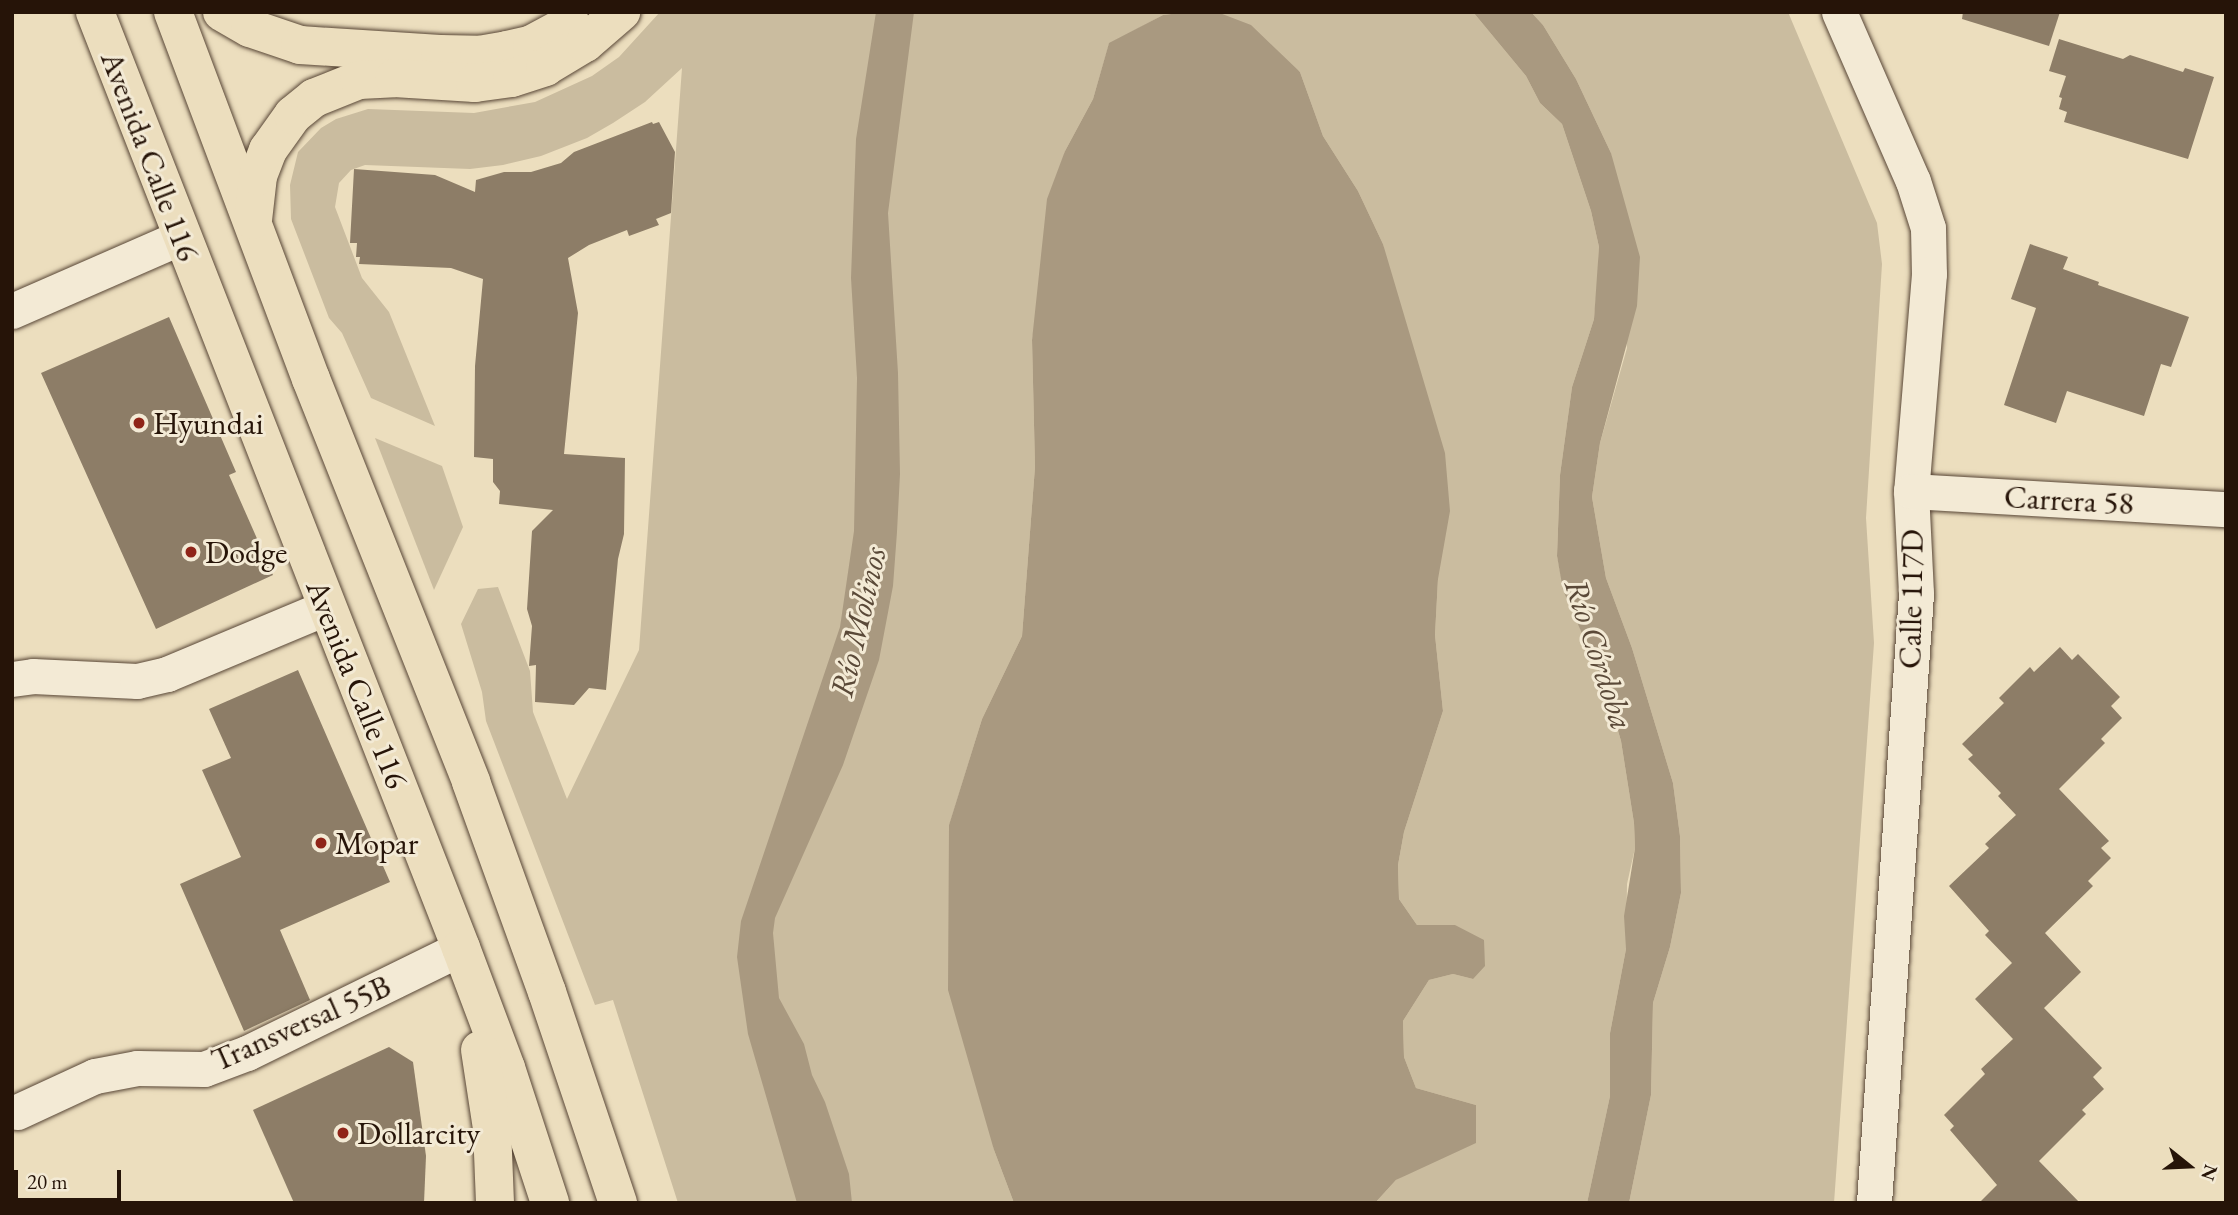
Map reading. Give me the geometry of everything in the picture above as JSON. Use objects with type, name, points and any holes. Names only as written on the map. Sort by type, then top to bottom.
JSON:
[{"type":"main road","name":"Avenida Calle 116","points":[[94,12],[461,948],[506,1068],[550,1203]]},
{"type":"main road","points":[[173,12],[252,224],[471,782],[547,992],[618,1203]]},
{"type":"main road","points":[[222,12],[258,32],[300,45],[479,55],[532,44],[554,34],[587,12]]},
{"type":"main road","points":[[252,224],[258,176],[268,150],[293,115],[314,98],[359,80],[475,83],[512,78],[545,67],[585,43],[621,12]]},
{"type":"main road","points":[[461,948],[487,1083],[495,1203]]},
{"type":"street","name":"Calle 117D","points":[[1839,12],[1913,181],[1928,228],[1929,274],[1912,491],[1916,594],[1874,1203]]},
{"type":"street","points":[[12,311],[181,237]]},
{"type":"street","name":"Carrera 58","points":[[1912,491],[2226,509]]},
{"type":"street","points":[[12,679],[33,676],[137,681],[167,674],[327,607]]},
{"type":"street","name":"Transversal 55B","points":[[17,1112],[95,1076],[137,1068],[204,1069],[247,1053],[461,948]]},
{"type":"shaded area","points":[[660,12],[1187,12],[1163,15],[1109,44],[1093,99],[1065,151],[1032,340],[1035,467],[1022,636],[982,719],[949,826],[994,1150],[1014,1203],[678,1203],[613,1000],[595,1005],[486,721],[482,692],[461,624],[478,589],[498,587],[530,671],[533,712],[567,799],[639,650],[682,68],[645,102],[613,123],[587,138],[541,156],[470,169],[365,165],[351,170],[339,183],[335,207],[362,278],[389,312],[435,426],[371,398],[342,333],[329,318],[291,219],[290,185],[298,152],[321,128],[336,119],[368,109],[474,113],[535,102],[592,76],[619,57]]},
{"type":"shaded area","points":[[1217,12],[1473,12],[1526,76],[1540,103],[1562,124],[1591,211],[1599,247],[1594,319],[1572,387],[1560,475],[1557,556],[1564,590],[1605,686],[1621,741],[1634,823],[1635,848],[1627,884],[1626,949],[1610,1033],[1610,1096],[1587,1203],[1375,1203],[1396,1180],[1422,1166],[1476,1105],[1416,1088],[1404,1057],[1403,1021],[1429,980],[1453,974],[1473,979],[1455,925],[1417,925],[1399,899],[1398,865],[1404,832],[1443,711],[1435,635],[1438,579],[1383,244],[1358,191],[1323,136],[1300,72]]},
{"type":"shaded area","points":[[1531,12],[1788,12],[1877,223],[1882,264],[1866,518],[1874,643],[1834,1203],[1629,1203],[1651,1095],[1653,1003],[1670,947],[1681,893],[1680,836],[1673,783],[1632,648],[1606,578],[1592,497],[1600,443],[1627,348],[1611,153],[1576,79],[1543,25]]},
{"type":"shaded area","points":[[375,438],[442,466],[463,527],[434,590]]},
{"type":"water","name":"Río Molinos","points":[[876,12],[914,12],[888,213],[898,373],[900,474],[897,532],[893,586],[879,660],[843,765],[775,918],[773,933],[779,998],[804,1044],[812,1075],[825,1102],[849,1174],[852,1203],[797,1203],[748,1034],[737,957],[741,921],[840,627],[854,531],[857,378],[851,278],[856,139]]},
{"type":"water","points":[[1217,12],[1251,25],[1300,72],[1323,136],[1358,191],[1383,244],[1445,453],[1450,511],[1438,579],[1435,635],[1443,711],[1404,832],[1398,865],[1399,899],[1417,925],[1455,925],[1484,940],[1485,966],[1473,979],[1453,974],[1429,980],[1403,1021],[1404,1057],[1416,1088],[1476,1105],[1476,1143],[1396,1180],[1375,1203],[1014,1203],[994,1150],[948,990],[949,825],[982,719],[1022,636],[1035,467],[1032,340],[1047,199],[1065,151],[1093,99],[1109,43],[1163,15]]},
{"type":"water","name":"Río Córdoba","points":[[1473,12],[1531,12],[1543,25],[1576,79],[1611,153],[1640,257],[1637,306],[1600,443],[1592,497],[1606,578],[1632,648],[1673,783],[1680,836],[1681,893],[1670,947],[1653,1003],[1651,1095],[1629,1203],[1587,1203],[1610,1096],[1610,1033],[1626,949],[1624,916],[1635,848],[1634,823],[1621,741],[1605,686],[1563,590],[1557,556],[1560,475],[1572,387],[1594,319],[1599,247],[1591,211],[1562,124],[1540,103],[1526,76]]},
{"type":"building","points":[[1963,12],[2060,12],[2049,46],[1962,19]]},
{"type":"building","points":[[2059,39],[2123,59],[2130,55],[2183,72],[2185,68],[2214,77],[2188,159],[2064,122],[2067,112],[2059,109],[2062,98],[2059,97],[2066,76],[2049,71]]},
{"type":"building","points":[[652,122],[659,122],[675,152],[671,213],[656,219],[659,225],[629,236],[627,230],[589,245],[568,258],[578,313],[564,454],[625,458],[624,534],[618,559],[606,690],[589,688],[574,705],[535,702],[536,665],[529,666],[532,626],[527,609],[532,531],[553,510],[499,504],[500,491],[493,482],[493,459],[474,457],[475,366],[483,279],[451,268],[359,264],[360,257],[356,257],[357,243],[350,243],[354,169],[435,175],[475,192],[476,180],[504,172],[531,172],[561,163],[574,152]]},
{"type":"building","points":[[2030,244],[2068,257],[2063,269],[2099,282],[2098,285],[2189,317],[2171,367],[2161,364],[2144,416],[2067,391],[2056,423],[2004,405],[2036,308],[2011,299]]},
{"type":"building","name":"Hyundai","points":[[169,317],[236,472],[229,475],[273,575],[156,629],[41,373]]},
{"type":"building","points":[[2060,647],[2072,660],[2078,654],[2120,697],[2111,706],[2122,718],[2101,739],[2105,743],[2059,789],[2109,841],[2101,848],[2111,858],[2088,881],[2093,886],[2045,933],[2081,972],[2044,1008],[2102,1068],[2093,1077],[2104,1089],[2082,1110],[2086,1114],[2039,1161],[2080,1203],[1979,1203],[1997,1185],[1950,1130],[1954,1126],[1944,1115],[1985,1074],[1981,1069],[2013,1039],[1975,999],[2012,963],[1985,935],[1989,931],[1949,886],[1989,848],[1985,844],[2016,815],[1998,796],[2001,793],[1968,759],[1973,755],[1962,744],[2004,703],[1999,698],[2030,667],[2034,672]]},
{"type":"building","name":"Mopar","points":[[298,670],[390,882],[280,930],[310,1000],[244,1031],[180,884],[241,857],[202,770],[231,758],[209,709]]},
{"type":"building","name":"Dollarcity","points":[[389,1047],[413,1062],[426,1156],[424,1203],[294,1203],[253,1110]]},
{"type":"place","name":"Hyundai","points":[[139,423]]},
{"type":"place","name":"Dodge","points":[[191,552]]},
{"type":"place","name":"Mopar","points":[[321,843]]},
{"type":"place","name":"Dollarcity","points":[[343,1133]]}]
